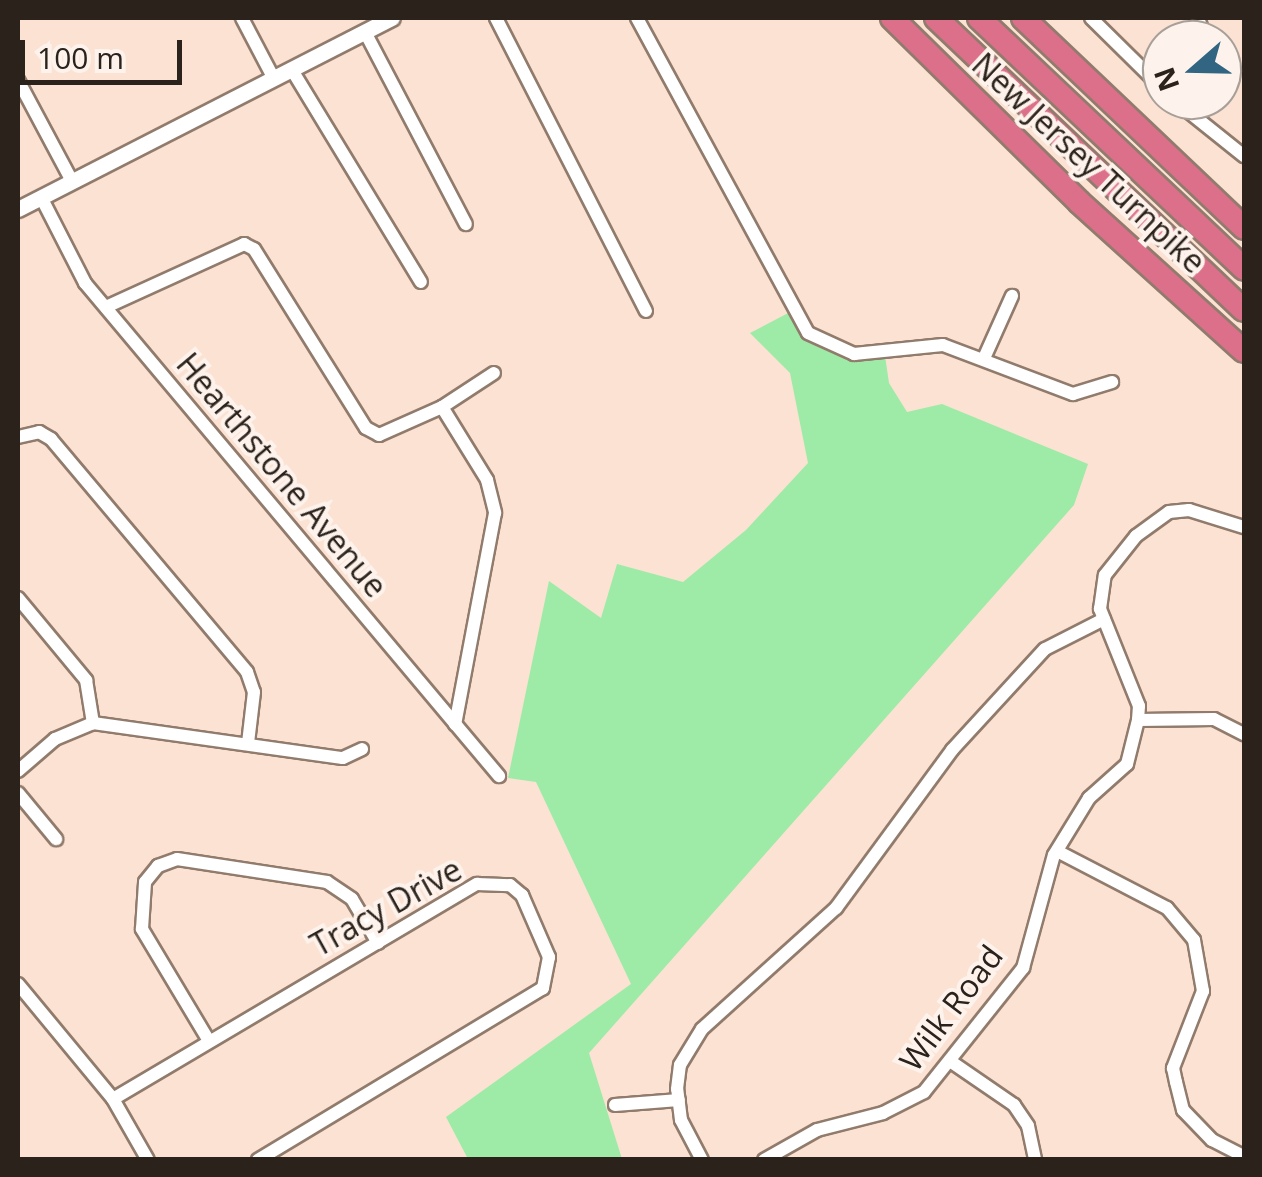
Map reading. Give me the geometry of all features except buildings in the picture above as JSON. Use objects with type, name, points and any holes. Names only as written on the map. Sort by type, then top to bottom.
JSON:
[{"type":"highway","name":"New Jersey Turnpike","points":[[892,18],[1078,202],[1244,351]]},
{"type":"highway","name":"New Jersey Turnpike","points":[[936,18],[1244,310]]},
{"type":"highway","name":"New Jersey Turnpike","points":[[979,18],[1244,269]]},
{"type":"highway","name":"New Jersey Turnpike","points":[[1024,18],[1244,228]]},
{"type":"street","points":[[242,18],[274,80]]},
{"type":"street","points":[[18,209],[392,18]]},
{"type":"street","points":[[496,18],[646,312]]},
{"type":"street","points":[[637,18],[808,333],[854,354],[943,345],[985,356],[1074,394],[1112,382]]},
{"type":"street","points":[[1091,18],[1142,68]]},
{"type":"street","points":[[365,32],[466,224]]},
{"type":"street","points":[[292,70],[420,282]]},
{"type":"street","points":[[18,80],[72,181]]},
{"type":"street","points":[[1199,120],[1244,156]]},
{"type":"street","name":"Hearthstone Avenue","points":[[41,197],[85,283],[498,776]]},
{"type":"street","points":[[106,307],[244,244],[254,248],[366,428],[390,435],[494,373]]},
{"type":"street","points":[[985,356],[1012,296]]},
{"type":"street","points":[[442,407],[486,480],[495,514],[455,724]]},
{"type":"street","points":[[18,437],[39,432],[52,439],[247,672],[254,692],[248,743]]},
{"type":"street","points":[[1244,527],[1189,510],[1169,512],[1136,536],[1106,575],[1099,602],[1139,706],[1138,720],[1214,719],[1244,734]]},
{"type":"street","points":[[18,598],[86,680],[93,723]]},
{"type":"street","points":[[702,1160],[689,1142],[679,1100],[680,1065],[702,1029],[836,908],[952,750],[1046,649],[1104,619]]},
{"type":"street","name":"Wilk Road","points":[[764,1160],[817,1130],[883,1113],[924,1092],[1023,968],[1057,851],[1089,798],[1128,764],[1138,720]]},
{"type":"street","points":[[18,771],[55,740],[93,723],[344,758],[362,749]]},
{"type":"street","points":[[18,793],[56,839]]},
{"type":"street","points":[[1057,851],[1167,908],[1194,940],[1203,991],[1173,1068],[1176,1082],[1183,1110],[1212,1140],[1244,1156]]},
{"type":"street","points":[[209,1041],[142,929],[145,882],[158,866],[178,860],[327,882],[352,898],[378,943]]},
{"type":"street","name":"Tracy Drive","points":[[112,1098],[492,881],[522,895],[542,936],[550,974],[529,999],[258,1160]]},
{"type":"street","points":[[18,984],[112,1098],[148,1160]]},
{"type":"street","points":[[950,1061],[1014,1105],[1028,1126],[1035,1160]]},
{"type":"street","points":[[615,1105],[679,1100]]},
{"type":"green space","points":[[792,311],[838,349],[884,349],[889,383],[907,412],[942,404],[1088,464],[1074,505],[589,1053],[622,1159],[468,1159],[446,1117],[631,984],[536,782],[508,778],[549,581],[601,618],[617,564],[683,582],[746,530],[808,463],[790,373],[750,333]]}]
